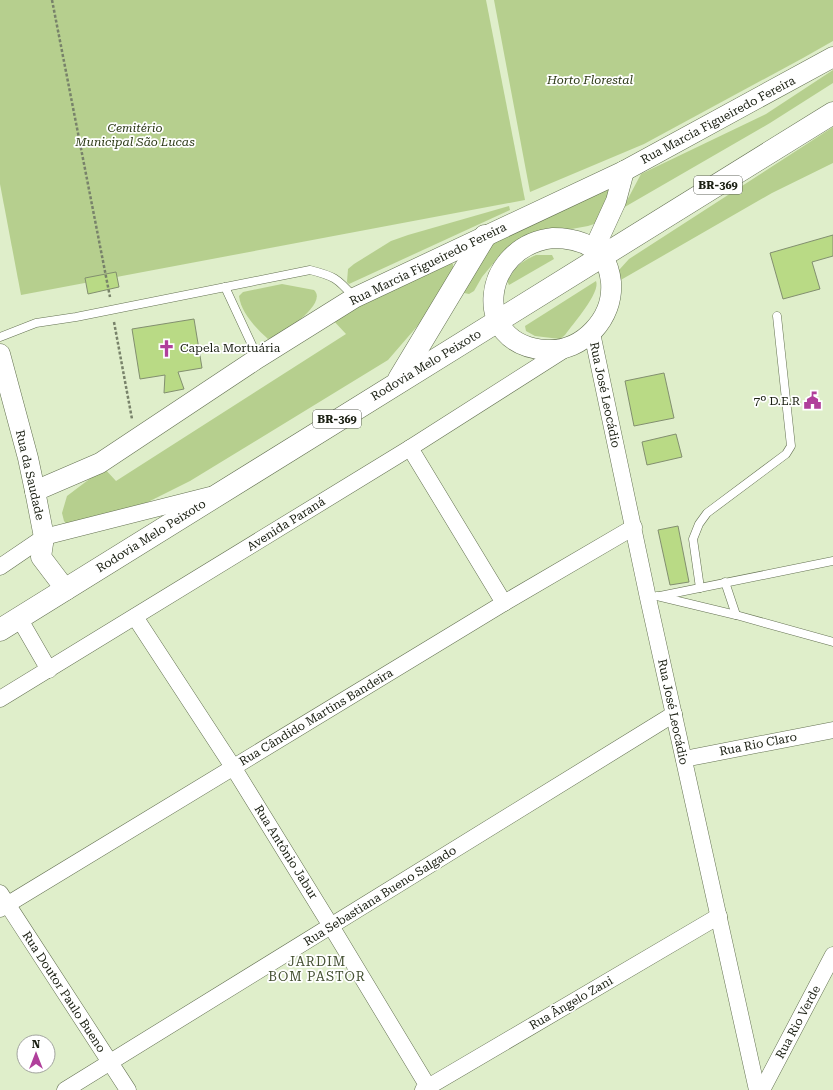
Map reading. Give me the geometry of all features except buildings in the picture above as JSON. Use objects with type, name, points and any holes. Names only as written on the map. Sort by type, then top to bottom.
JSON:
[{"type":"main road","name":"Rodovia Melo Peixoto","points":[[0,630],[397,382],[497,322],[598,253],[833,113]]},
{"type":"main road","name":"BR-369","points":[[397,382],[485,236]]},
{"type":"street","name":"Rua Marcia Figueiredo Fereira","points":[[35,491],[100,464],[258,358],[354,298],[624,172],[833,57]]},
{"type":"street","points":[[598,253],[616,201],[624,172]]},
{"type":"street","points":[[553,238],[574,240],[598,253],[608,267],[611,277],[610,299],[603,318],[592,333],[581,341],[570,346],[554,350],[545,350],[529,346],[518,341],[508,334],[497,322],[493,301],[497,280],[501,270],[518,250],[532,242],[553,238]]},
{"type":"street","name":"Rua José Leocádio","points":[[592,333],[757,1090]]},
{"type":"street","name":"Avenida Paraná","points":[[0,699],[410,448],[570,346]]},
{"type":"street","name":"Rua da Saudade","points":[[0,354],[28,458],[35,491],[44,537],[41,557],[66,590]]},
{"type":"street","points":[[410,448],[504,603]]},
{"type":"street","points":[[0,566],[44,537],[221,492]]},
{"type":"street","name":"Rua Cândido Martins Bandeira","points":[[2,903],[233,767],[504,603],[634,527]]},
{"type":"street","name":"Rua Antônio Jabur","points":[[134,617],[233,767],[331,926],[427,1089]]},
{"type":"street","points":[[19,618],[49,670]]},
{"type":"street","name":"Rua Sebastiana Bueno Salgado","points":[[65,1090],[674,714]]},
{"type":"street","name":"Rua Rio Claro","points":[[684,759],[833,730]]},
{"type":"street","name":"Rua Doutor Paulo Bueno","points":[[2,903],[128,1090]]},
{"type":"street","name":"Rua Ângelo Zani","points":[[427,1089],[719,916]]},
{"type":"street","name":"Rua Rio Verde","points":[[762,1090],[833,955]]},
{"type":"lane","points":[[0,336],[36,323],[76,317],[310,270],[329,275],[340,282],[354,298]]},
{"type":"lane","points":[[225,287],[258,358]]},
{"type":"lane","points":[[700,588],[693,540],[699,524],[707,513],[786,454],[790,446],[777,316]]},
{"type":"lane","points":[[833,561],[657,596],[736,615],[833,642]]},
{"type":"lane","points":[[725,582],[736,615]]},
{"type":"path","points":[[52,0],[136,439]]},
{"type":"green space","name":"Cemitério Municipal São Lucas","points":[[0,0],[486,0],[525,200],[21,295],[0,184]]},
{"type":"green space","name":"Horto Florestal","points":[[494,0],[833,0],[833,41],[644,144],[530,192]]},
{"type":"green space","points":[[833,70],[833,83],[770,123],[623,208],[641,174],[766,114]]},
{"type":"green space","points":[[833,127],[833,163],[772,193],[619,281],[619,270],[629,259]]},
{"type":"green space","points":[[610,187],[603,221],[588,226],[544,234],[511,247],[496,260],[482,277],[474,291],[469,294],[464,293],[464,289],[484,247]]},
{"type":"green space","points":[[509,206],[510,210],[349,284],[347,282],[348,269],[391,241]]},
{"type":"green space","points":[[536,255],[552,255],[554,259],[509,285],[507,281],[516,268],[522,262]]},
{"type":"green space","points":[[448,262],[453,264],[453,269],[433,308],[388,360],[190,481],[130,511],[69,527],[64,521],[62,513],[67,496],[104,468],[116,481],[346,334],[332,319]]},
{"type":"green space","points":[[596,281],[594,293],[590,300],[580,316],[560,339],[535,336],[526,331],[525,326]]},
{"type":"green space","points":[[282,284],[314,290],[317,296],[315,303],[301,319],[274,337],[268,339],[254,325],[246,314],[240,302],[239,296],[243,292]]},
{"type":"place","name":"Capela Mortuária","points":[[167,348]]},
{"type":"place","name":"7º D.E.R","points":[[813,401]]},
{"type":"district","name":"JARDIM BOM PASTOR","points":[[317,968]]}]
